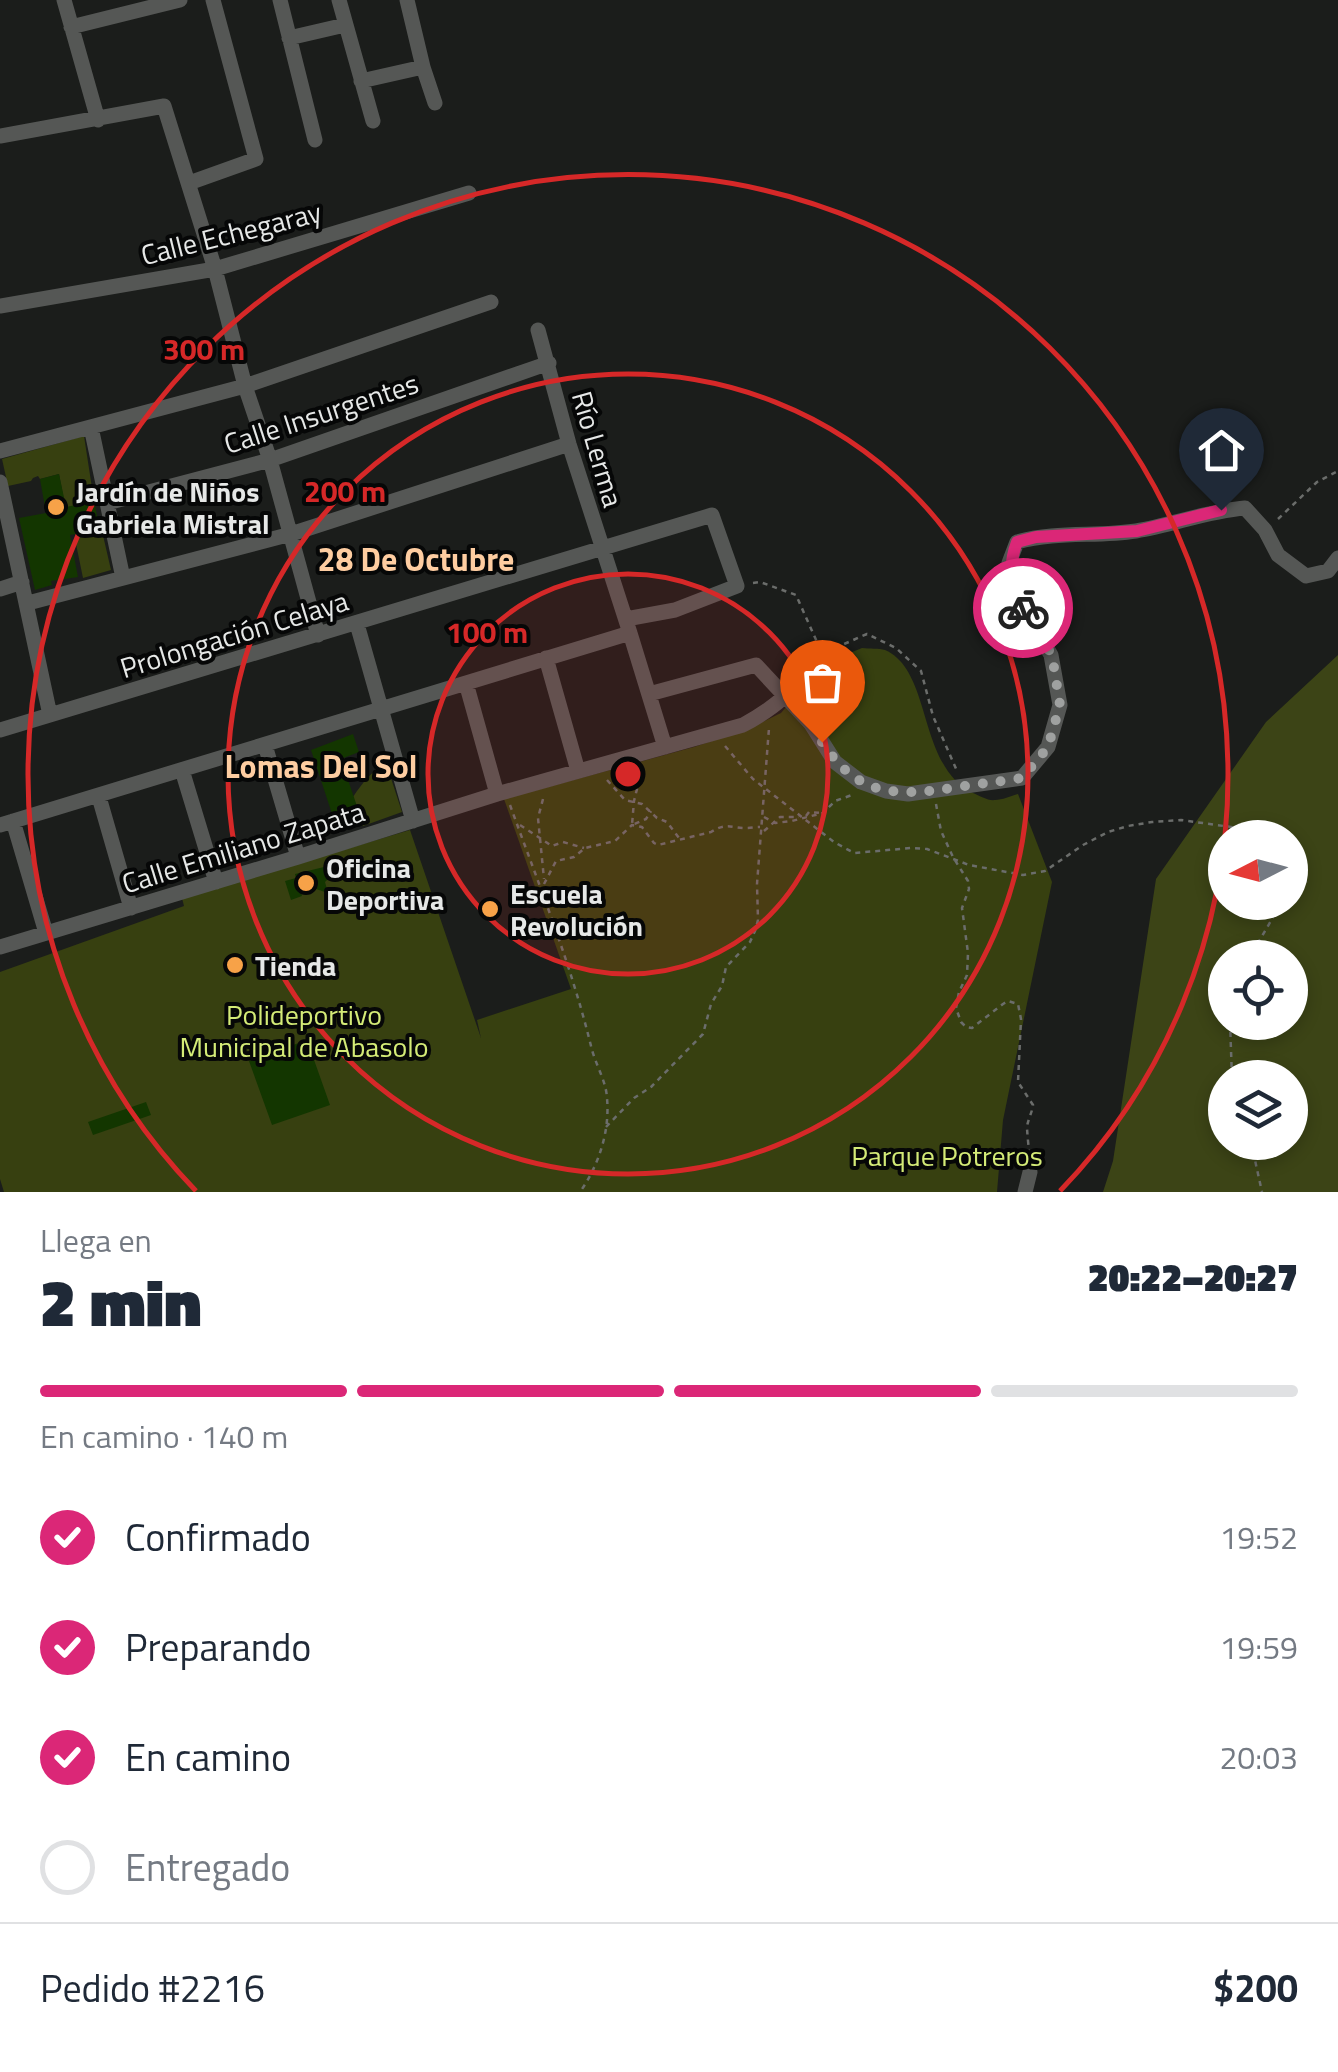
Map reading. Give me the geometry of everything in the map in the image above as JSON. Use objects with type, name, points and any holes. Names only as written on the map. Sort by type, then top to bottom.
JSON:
[{"type":"street","points":[[64,0],[98,120]]},
{"type":"street","points":[[71,27],[180,0]]},
{"type":"street","points":[[189,184],[256,159],[213,0]]},
{"type":"street","points":[[280,0],[315,140]]},
{"type":"street","points":[[339,0],[373,121]]},
{"type":"street","points":[[406,0],[435,103]]},
{"type":"street","points":[[289,38],[344,25]]},
{"type":"street","points":[[361,81],[423,66]]},
{"type":"street","points":[[0,136],[164,106],[215,269],[318,635]]},
{"type":"street","name":"Calle Echegaray","points":[[0,306],[215,269],[470,193]]},
{"type":"street","points":[[0,451],[245,386],[491,302]]},
{"type":"street","name":"Río Lerma","points":[[538,330],[569,444],[665,747]]},
{"type":"street","name":"Calle Insurgentes","points":[[108,503],[270,460],[548,363]]},
{"type":"street","points":[[90,427],[122,578]]},
{"type":"street","points":[[28,604],[291,534],[569,444]]},
{"type":"street","points":[[0,482],[50,715]]},
{"type":"street","points":[[649,694],[756,665],[810,724],[835,762],[860,782],[908,794],[1022,778],[1048,747],[1060,705],[1052,655],[1018,600],[1009,563],[1017,542],[1036,537],[1137,531],[1221,510],[1245,508],[1265,530],[1278,556],[1306,576],[1328,570],[1338,558]]},
{"type":"street","name":"Prolongación Celaya","points":[[0,730],[712,514],[737,586]]},
{"type":"street","points":[[0,589],[22,582]]},
{"type":"street","points":[[46,933],[6,823],[546,658],[737,586]]},
{"type":"street","points":[[357,624],[413,820]]},
{"type":"street","name":"Calle Emiliano Zapata","points":[[0,947],[500,793],[743,725],[786,698],[822,654]]},
{"type":"street","points":[[546,658],[586,769]]},
{"type":"street","points":[[466,683],[500,793]]},
{"type":"street","points":[[265,745],[298,857]]},
{"type":"street","points":[[182,770],[216,882]]},
{"type":"street","points":[[99,796],[131,908]]},
{"type":"street","points":[[1026,1192],[1030,1172]]},
{"type":"path","points":[[1265,530],[1317,482],[1338,471]]},
{"type":"path","points":[[737,586],[760,582],[796,596],[822,654],[867,634],[896,648],[920,671],[933,716],[965,786]]},
{"type":"path","points":[[606,1127],[703,1034],[726,967],[750,942],[756,926],[769,711]]},
{"type":"path","points":[[714,733],[747,774],[847,851],[928,848],[969,865],[1035,874],[1108,832],[1128,826],[1174,820],[1208,824]]},
{"type":"path","points":[[632,825],[642,771],[640,754]]},
{"type":"path","points":[[586,769],[617,789],[622,798],[634,801],[670,824],[680,839]]},
{"type":"path","points":[[545,780],[538,818],[546,906]]},
{"type":"path","points":[[763,817],[773,822],[823,813],[834,801],[871,786]]},
{"type":"path","points":[[926,792],[937,805],[941,830],[968,881],[962,908],[967,976],[957,999],[958,1015],[966,1027],[972,1028],[1008,1001],[1018,1004],[1018,1082],[1033,1104],[1027,1132],[1030,1172]]},
{"type":"path","points":[[500,793],[509,801],[606,1086],[606,1127],[580,1192]]},
{"type":"path","points":[[544,884],[556,861],[574,857],[585,848],[616,841],[652,812]]},
{"type":"path","points":[[632,825],[642,827],[658,844],[732,825],[766,831],[773,822]]},
{"type":"path","points":[[517,824],[552,846],[563,842],[585,848]]},
{"type":"path","points":[[1255,1160],[1262,1192]]},
{"type":"green space","points":[[84,436],[94,501],[68,521],[59,474],[8,486],[2,459]]},
{"type":"green space","points":[[102,531],[111,570],[83,578],[75,539]]},
{"type":"green space","points":[[862,648],[885,650],[900,661],[911,677],[942,762],[955,780],[990,800],[1018,794],[1052,882],[1003,1120],[997,1192],[4,1192],[0,1179],[0,972],[184,906],[182,898],[410,830],[481,1038],[477,1020],[571,989],[504,799],[748,729],[781,713],[823,664]]},
{"type":"green space","points":[[1338,655],[1338,1192],[1103,1192],[1113,1161],[1156,879],[1266,722]]},
{"type":"green space","points":[[386,763],[402,812],[363,826],[353,797]]},
{"type":"building","points":[[59,474],[66,507],[94,501],[100,530],[70,535],[78,577],[51,581],[52,585],[35,590],[19,518],[46,513],[40,479]]},
{"type":"building","points":[[353,734],[359,752],[341,759],[361,818],[336,826],[311,750]]},
{"type":"building","name":"Oficina Deportiva","points":[[331,867],[334,873],[325,882],[328,893],[298,883],[302,896],[291,900],[285,881],[296,878],[295,874]]},
{"type":"building","points":[[307,1040],[330,1105],[272,1125],[249,1061]]},
{"type":"building","points":[[146,1102],[151,1115],[93,1135],[88,1122]]},
{"type":"way so far","points":[[822,742],[835,762],[860,782],[886,791],[908,794],[1022,778],[1048,747],[1060,705],[1052,655],[1023,608]]},
{"type":"place","name":"Jardín de Niños Gabriela Mistral","points":[[56,507]]},
{"type":"place","name":"Oficina Deportiva","points":[[306,883]]},
{"type":"place","name":"Escuela Revolución","points":[[490,909]]},
{"type":"place","name":"Tienda","points":[[235,965]]},
{"type":"district","name":"28 De Octubre","points":[[416,559]]},
{"type":"district","name":"Lomas Del Sol","points":[[321,766]]},
{"type":"route","points":[[1023,608],[1009,563],[1017,542],[1036,537],[1137,531],[1221,510]]},
{"type":"park label","name":"Polideportivo Municipal de Abasolo","points":[[304,1030]]},
{"type":"park label","name":"Parque Potreros","points":[[947,1155]]}]
